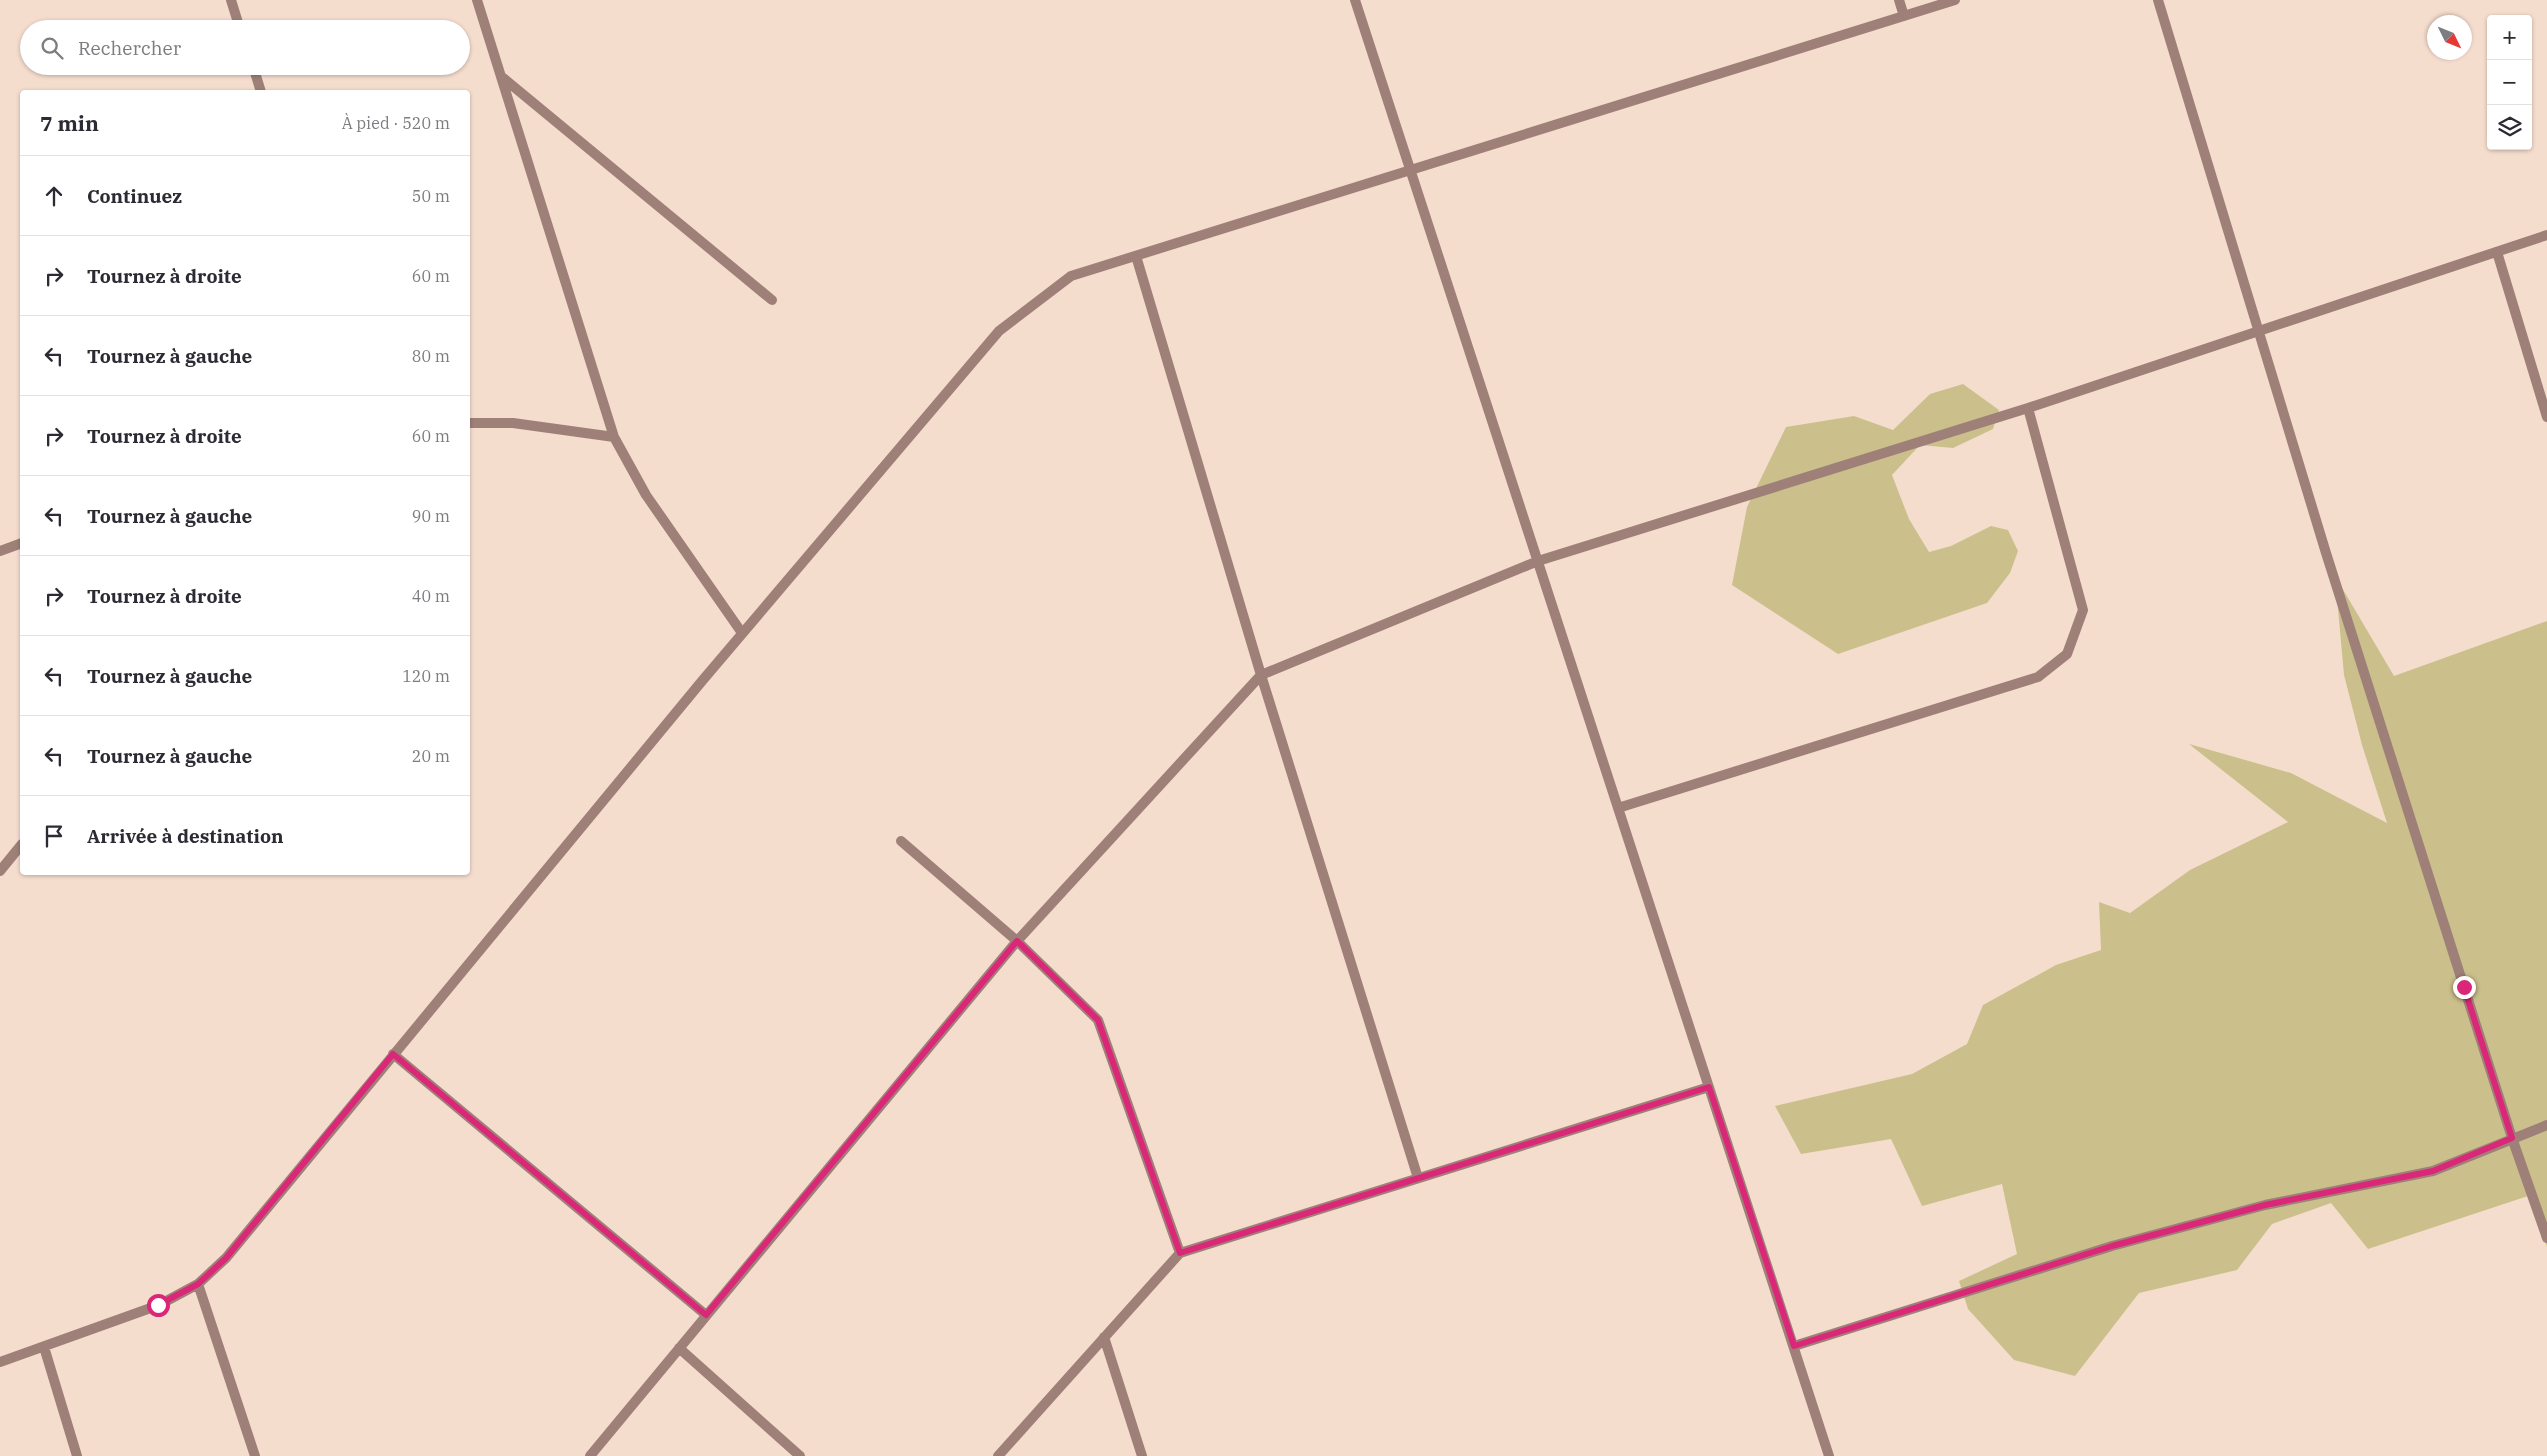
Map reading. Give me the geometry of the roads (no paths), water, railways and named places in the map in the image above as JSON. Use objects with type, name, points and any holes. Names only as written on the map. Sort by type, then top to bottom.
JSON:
[{"type":"street","points":[[231,0],[237,20]]},
{"type":"street","points":[[477,0],[614,437],[646,495],[742,633]]},
{"type":"street","points":[[1355,0],[1829,1456]]},
{"type":"street","points":[[1899,0],[1904,16]]},
{"type":"street","points":[[0,1362],[158,1305],[198,1284],[226,1258],[742,633],[999,331],[1072,276],[1955,0]]},
{"type":"street","points":[[2158,0],[2326,553],[2512,1138],[2547,1238]]},
{"type":"street","points":[[255,75],[260,90]]},
{"type":"street","points":[[501,76],[772,300]]},
{"type":"street","points":[[590,1456],[1017,941],[1261,675],[1538,561],[2028,408],[2259,333],[2547,235]]},
{"type":"street","points":[[2497,252],[2547,417]]},
{"type":"street","points":[[1136,256],[1261,675],[1418,1178]]},
{"type":"street","points":[[1618,808],[2038,677],[2067,654],[2083,610],[2028,408]]},
{"type":"street","points":[[470,423],[513,423],[614,437]]},
{"type":"street","points":[[0,551],[20,544]]},
{"type":"street","points":[[901,841],[1017,941],[1098,1020],[1180,1253]]},
{"type":"street","points":[[0,871],[20,846]]},
{"type":"street","points":[[393,1054],[706,1315]]},
{"type":"street","points":[[998,1456],[1180,1253],[1709,1087]]},
{"type":"street","points":[[1794,1346],[2122,1243],[2265,1205],[2433,1171],[2547,1125]]},
{"type":"street","points":[[198,1284],[255,1456]]},
{"type":"street","points":[[1104,1337],[1142,1456]]},
{"type":"street","points":[[44,1347],[77,1456]]},
{"type":"street","points":[[679,1348],[800,1456]]}]
